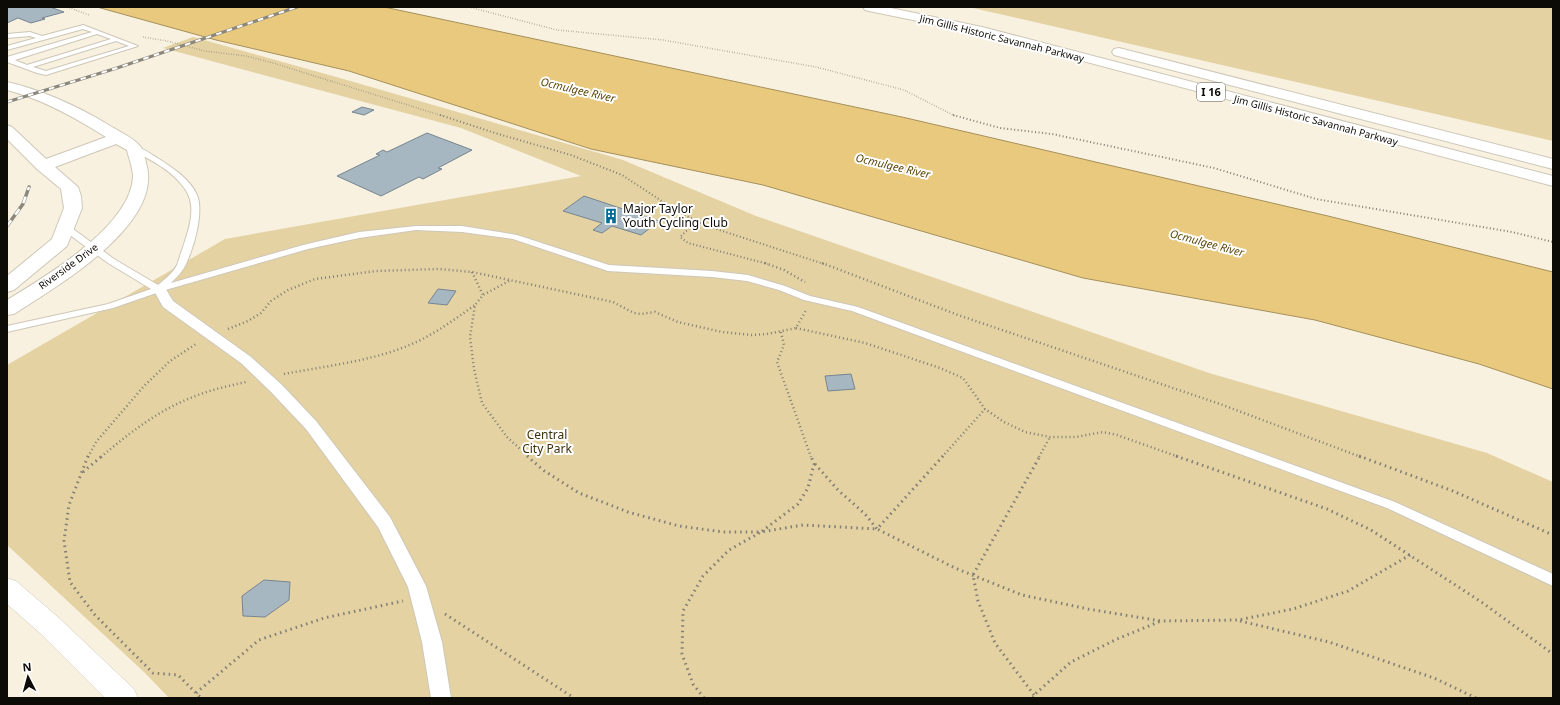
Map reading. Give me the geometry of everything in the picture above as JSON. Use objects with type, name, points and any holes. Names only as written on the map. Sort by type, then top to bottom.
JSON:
[{"type":"main road","name":"Jim Gillis Historic Savannah Parkway","points":[[869,7],[982,31],[1553,181]]},
{"type":"main road","name":"Jim Gillis Historic Savannah Parkway","points":[[913,7],[1028,29]]},
{"type":"main road","name":"Jim Gillis Historic Savannah Parkway","points":[[1104,48],[1553,164]]},
{"type":"main road","points":[[7,86],[24,90],[83,116],[134,148]]},
{"type":"main road","name":"Riverside Drive","points":[[7,130],[43,166],[69,187],[72,196],[73,208],[60,242],[7,286]]},
{"type":"main road","points":[[43,166],[117,138]]},
{"type":"main road","name":"Riverside Drive","points":[[7,309],[42,287],[93,251],[133,205],[141,178],[134,148]]},
{"type":"street","points":[[159,289],[168,304],[246,360],[311,425],[384,522],[417,586],[432,642],[441,698]]},
{"type":"street","points":[[7,589],[50,626],[124,698]]},
{"type":"lane","points":[[7,48],[83,27],[135,46],[50,72],[39,72],[7,59]]},
{"type":"lane","points":[[7,59],[98,32]]},
{"type":"lane","points":[[7,36],[30,34],[42,38]]},
{"type":"lane","points":[[27,67],[117,39]]},
{"type":"lane","points":[[134,148],[167,168],[189,188],[194,200],[195,218],[192,233],[181,267],[159,289]]},
{"type":"lane","points":[[66,228],[93,251],[133,276],[159,289]]},
{"type":"lane","points":[[7,329],[110,306],[159,289],[306,246],[359,235],[416,228],[462,229],[514,237],[608,268],[712,274],[748,278],[782,288],[806,298],[855,309],[1328,481],[1447,530],[1553,580]]},
{"type":"path","points":[[66,7],[92,16]]},
{"type":"path","points":[[469,7],[557,30],[629,37],[766,57],[816,67],[904,90],[956,116],[1000,128],[1052,134],[1214,168],[1316,199],[1512,232],[1553,242]]},
{"type":"path","points":[[138,36],[167,41],[205,51],[246,56],[273,63],[570,155],[622,175],[677,212],[707,226],[805,257],[958,315],[1220,404],[1453,491],[1553,535]]},
{"type":"path","points":[[697,221],[680,237],[688,245],[706,248],[788,271],[806,283],[806,312],[796,328]]},
{"type":"path","points":[[201,698],[178,675],[153,673],[95,615],[70,582],[64,541],[69,505],[86,460],[96,442],[144,386],[170,361],[187,349],[212,336],[248,321],[261,313],[271,301],[288,290],[315,279],[376,270],[440,269],[472,272],[613,302],[631,312],[641,314],[654,312],[668,320],[702,329],[733,333],[761,334],[781,332],[796,328],[865,343],[940,368],[963,378],[985,409],[1025,432],[1050,437],[1076,437],[1103,432],[1118,435],[1327,509],[1371,530],[1410,555],[1480,601],[1553,654]]},
{"type":"path","points":[[472,272],[483,295]]},
{"type":"path","points":[[82,473],[121,439],[178,404],[210,391],[322,367],[402,347],[440,329],[475,305],[483,295],[509,281]]},
{"type":"path","points":[[475,305],[470,337],[474,369],[482,403],[507,437],[543,470],[579,493],[628,512],[679,526],[723,532],[761,532],[803,525],[877,529],[955,568],[1022,595],[1088,609],[1161,621],[1238,620],[1293,609],[1348,591],[1410,555]]},
{"type":"path","points":[[781,332],[785,342],[783,352],[778,357],[777,362],[814,464],[838,490],[865,514],[877,529]]},
{"type":"path","points":[[877,529],[985,409]]},
{"type":"path","points":[[1050,437],[973,575],[978,601],[995,643],[1033,697],[1071,662],[1117,639],[1161,621]]},
{"type":"path","points":[[704,698],[693,684],[682,654],[683,611],[703,576],[718,560],[729,550],[761,532],[798,504],[808,488],[814,464]]},
{"type":"path","points":[[196,693],[259,640],[324,618],[420,598],[574,698]]},
{"type":"path","points":[[1238,620],[1329,642],[1434,678],[1476,698]]},
{"type":"green space","points":[[967,7],[1553,7],[1553,141],[973,8]]},
{"type":"green space","name":"Central City Park","points":[[193,37],[623,160],[756,216],[1209,373],[1487,453],[1553,482],[1553,698],[169,698],[144,672],[7,545],[7,365],[225,239],[581,176],[461,128],[163,48]]},
{"type":"water","name":"Ocmulgee River","points":[[97,7],[384,7],[902,117],[1328,216],[1553,272],[1553,389],[1479,364],[1315,320],[1083,278],[763,185],[591,149],[349,71],[216,40]]},
{"type":"building","points":[[7,7],[50,7],[64,12],[42,18],[45,19],[31,23],[18,18],[7,23]]},
{"type":"building","points":[[362,107],[374,110],[364,115],[352,112]]},
{"type":"building","points":[[427,133],[472,150],[438,168],[442,169],[423,179],[419,177],[381,196],[337,176],[380,155],[376,154],[383,150],[387,152]]},
{"type":"building","name":"Major Taylor Youth Cycling Club","points":[[584,196],[659,221],[641,235],[612,226],[602,233],[593,230],[602,223],[563,211]]},
{"type":"building","points":[[438,289],[456,291],[447,305],[428,303]]},
{"type":"building","points":[[851,374],[855,389],[828,391],[825,376]]},
{"type":"building","points":[[264,580],[290,582],[289,600],[265,617],[243,616],[242,596]]},
{"type":"railway","points":[[7,102],[117,68],[297,7]]},
{"type":"railway","points":[[7,226],[23,204],[29,187]]},
{"type":"place","name":"Major Taylor Youth Cycling Club","points":[[611,216]]}]
